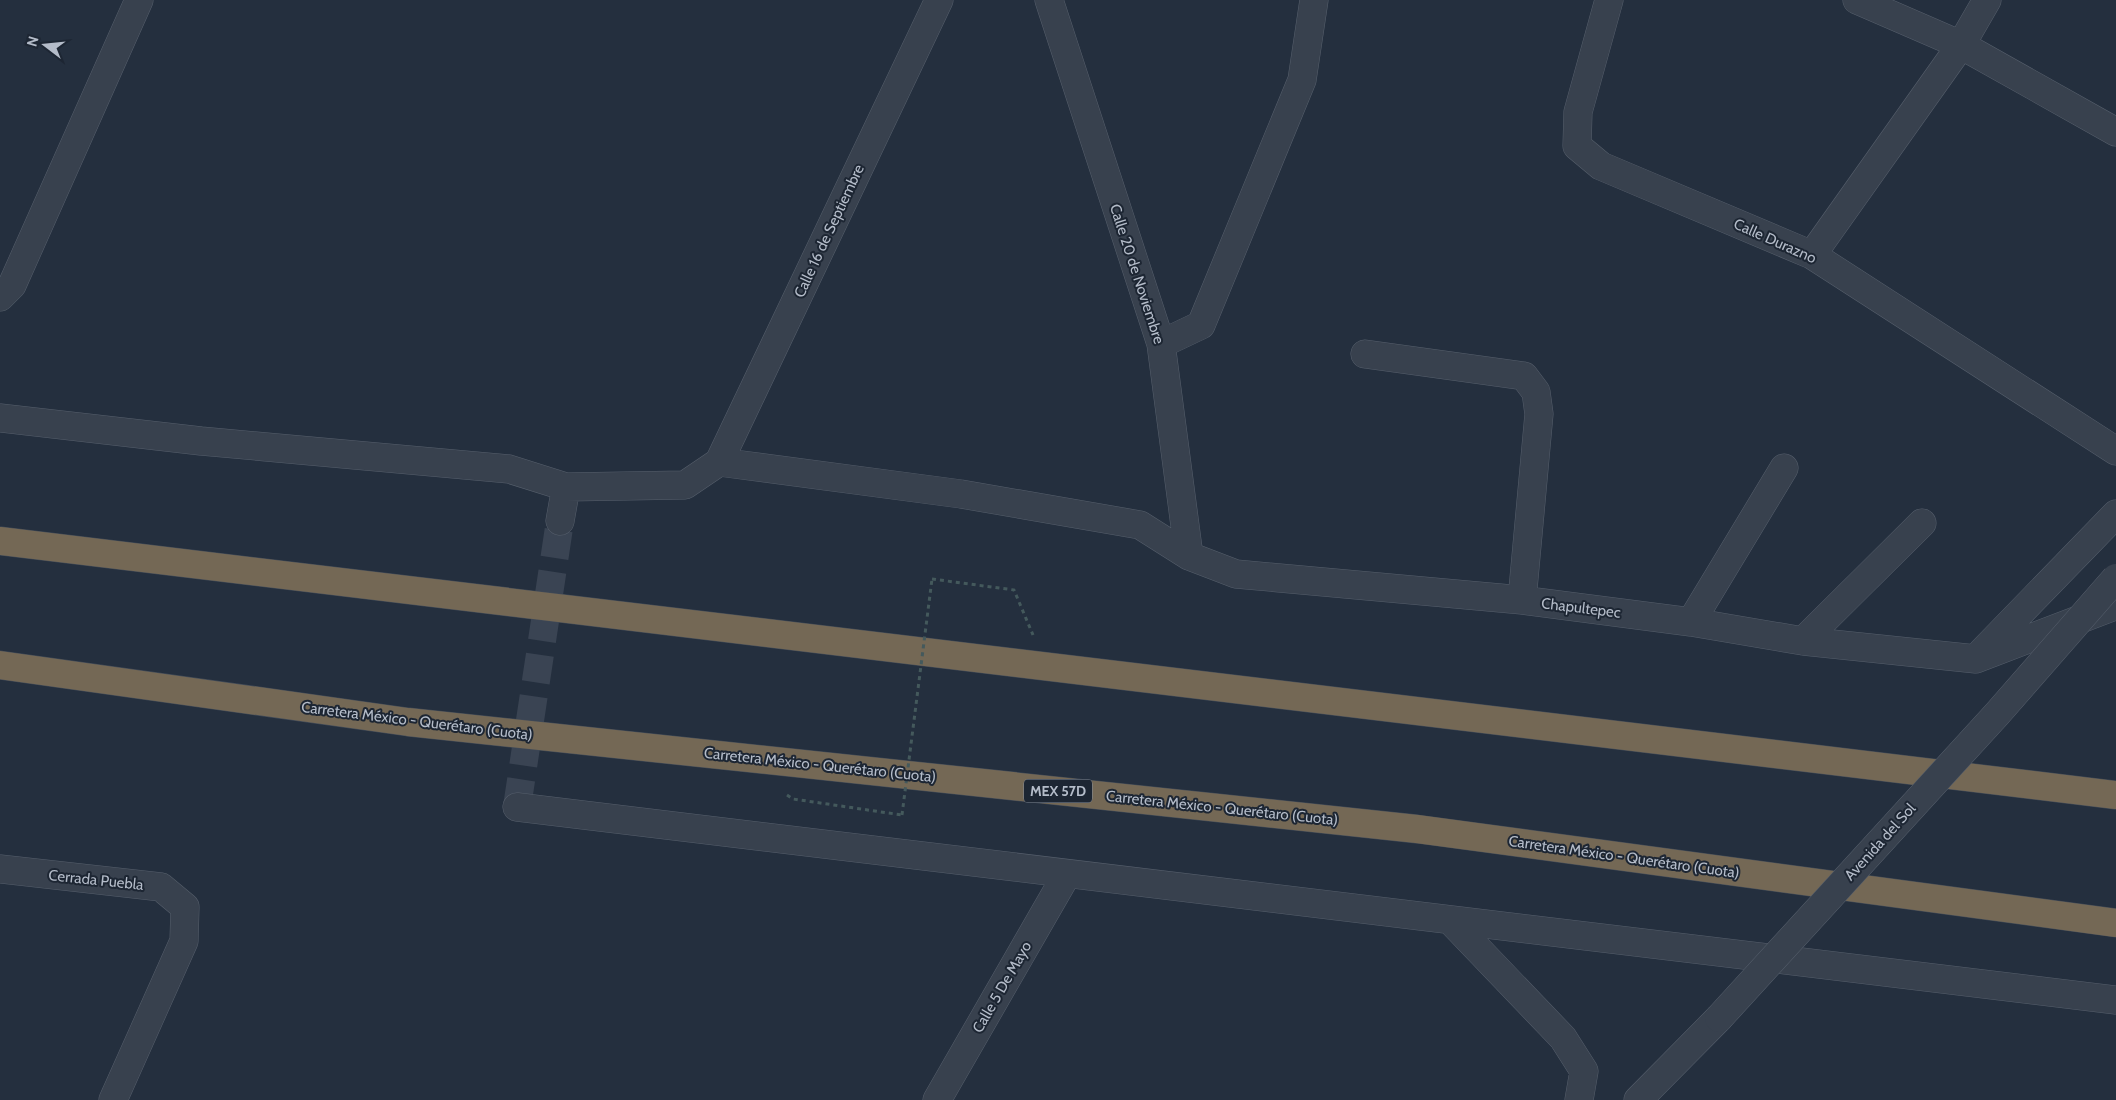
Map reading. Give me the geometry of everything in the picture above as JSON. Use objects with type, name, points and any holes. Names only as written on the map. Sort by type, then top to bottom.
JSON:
[{"type":"highway","points":[[0,541],[2116,795]]},
{"type":"highway","name":"Carretera México - Querétaro (Cuota)","points":[[0,665],[408,722],[1417,829],[2116,923]]},
{"type":"street","points":[[0,297],[12,285],[139,0]]},
{"type":"street","name":"Calle 16 de Septiembre","points":[[719,462],[939,0]]},
{"type":"street","name":"Calle 20 de Noviembre","points":[[1049,0],[1161,344],[1189,556]]},
{"type":"street","points":[[1161,344],[1201,325],[1218,288],[1302,80],[1314,0]]},
{"type":"street","name":"Calle Durazno","points":[[1609,0],[1578,112],[1577,146],[1601,166],[1812,255],[2116,450]]},
{"type":"street","points":[[1857,0],[1961,45],[2116,132]]},
{"type":"street","points":[[1812,255],[1961,45],[1988,0]]},
{"type":"street","points":[[1365,354],[1524,376],[1536,392],[1539,414],[1522,600]]},
{"type":"street","points":[[0,418],[201,441],[509,469],[566,487],[685,485],[719,462]]},
{"type":"street","name":"Chapultepec","points":[[719,462],[961,494],[1140,525],[1189,556],[1236,574],[1522,600],[1691,622],[1803,641],[1976,659]]},
{"type":"street","points":[[1691,622],[1784,468]]},
{"type":"street","points":[[560,522],[566,487]]},
{"type":"street","points":[[1976,659],[2116,514]]},
{"type":"street","points":[[1803,641],[1922,523]]},
{"type":"street","name":"Avenida del Sol","points":[[1638,1100],[1719,1018],[1997,714],[2116,578]]},
{"type":"street","points":[[1976,659],[2112,607],[2116,603]]},
{"type":"street","points":[[517,807],[2116,1000]]},
{"type":"street","name":"Cerrada Puebla","points":[[0,869],[161,887],[185,907],[184,941],[113,1100]]},
{"type":"street","name":"Calle 5 De Mayo","points":[[937,1100],[1067,874]]},
{"type":"street","points":[[1452,921],[1563,1038],[1584,1071],[1579,1100]]},
{"type":"path","points":[[793,798],[902,815],[932,579],[1014,590],[1045,665]]},
{"type":"tunnel","points":[[517,807],[560,521]]}]
